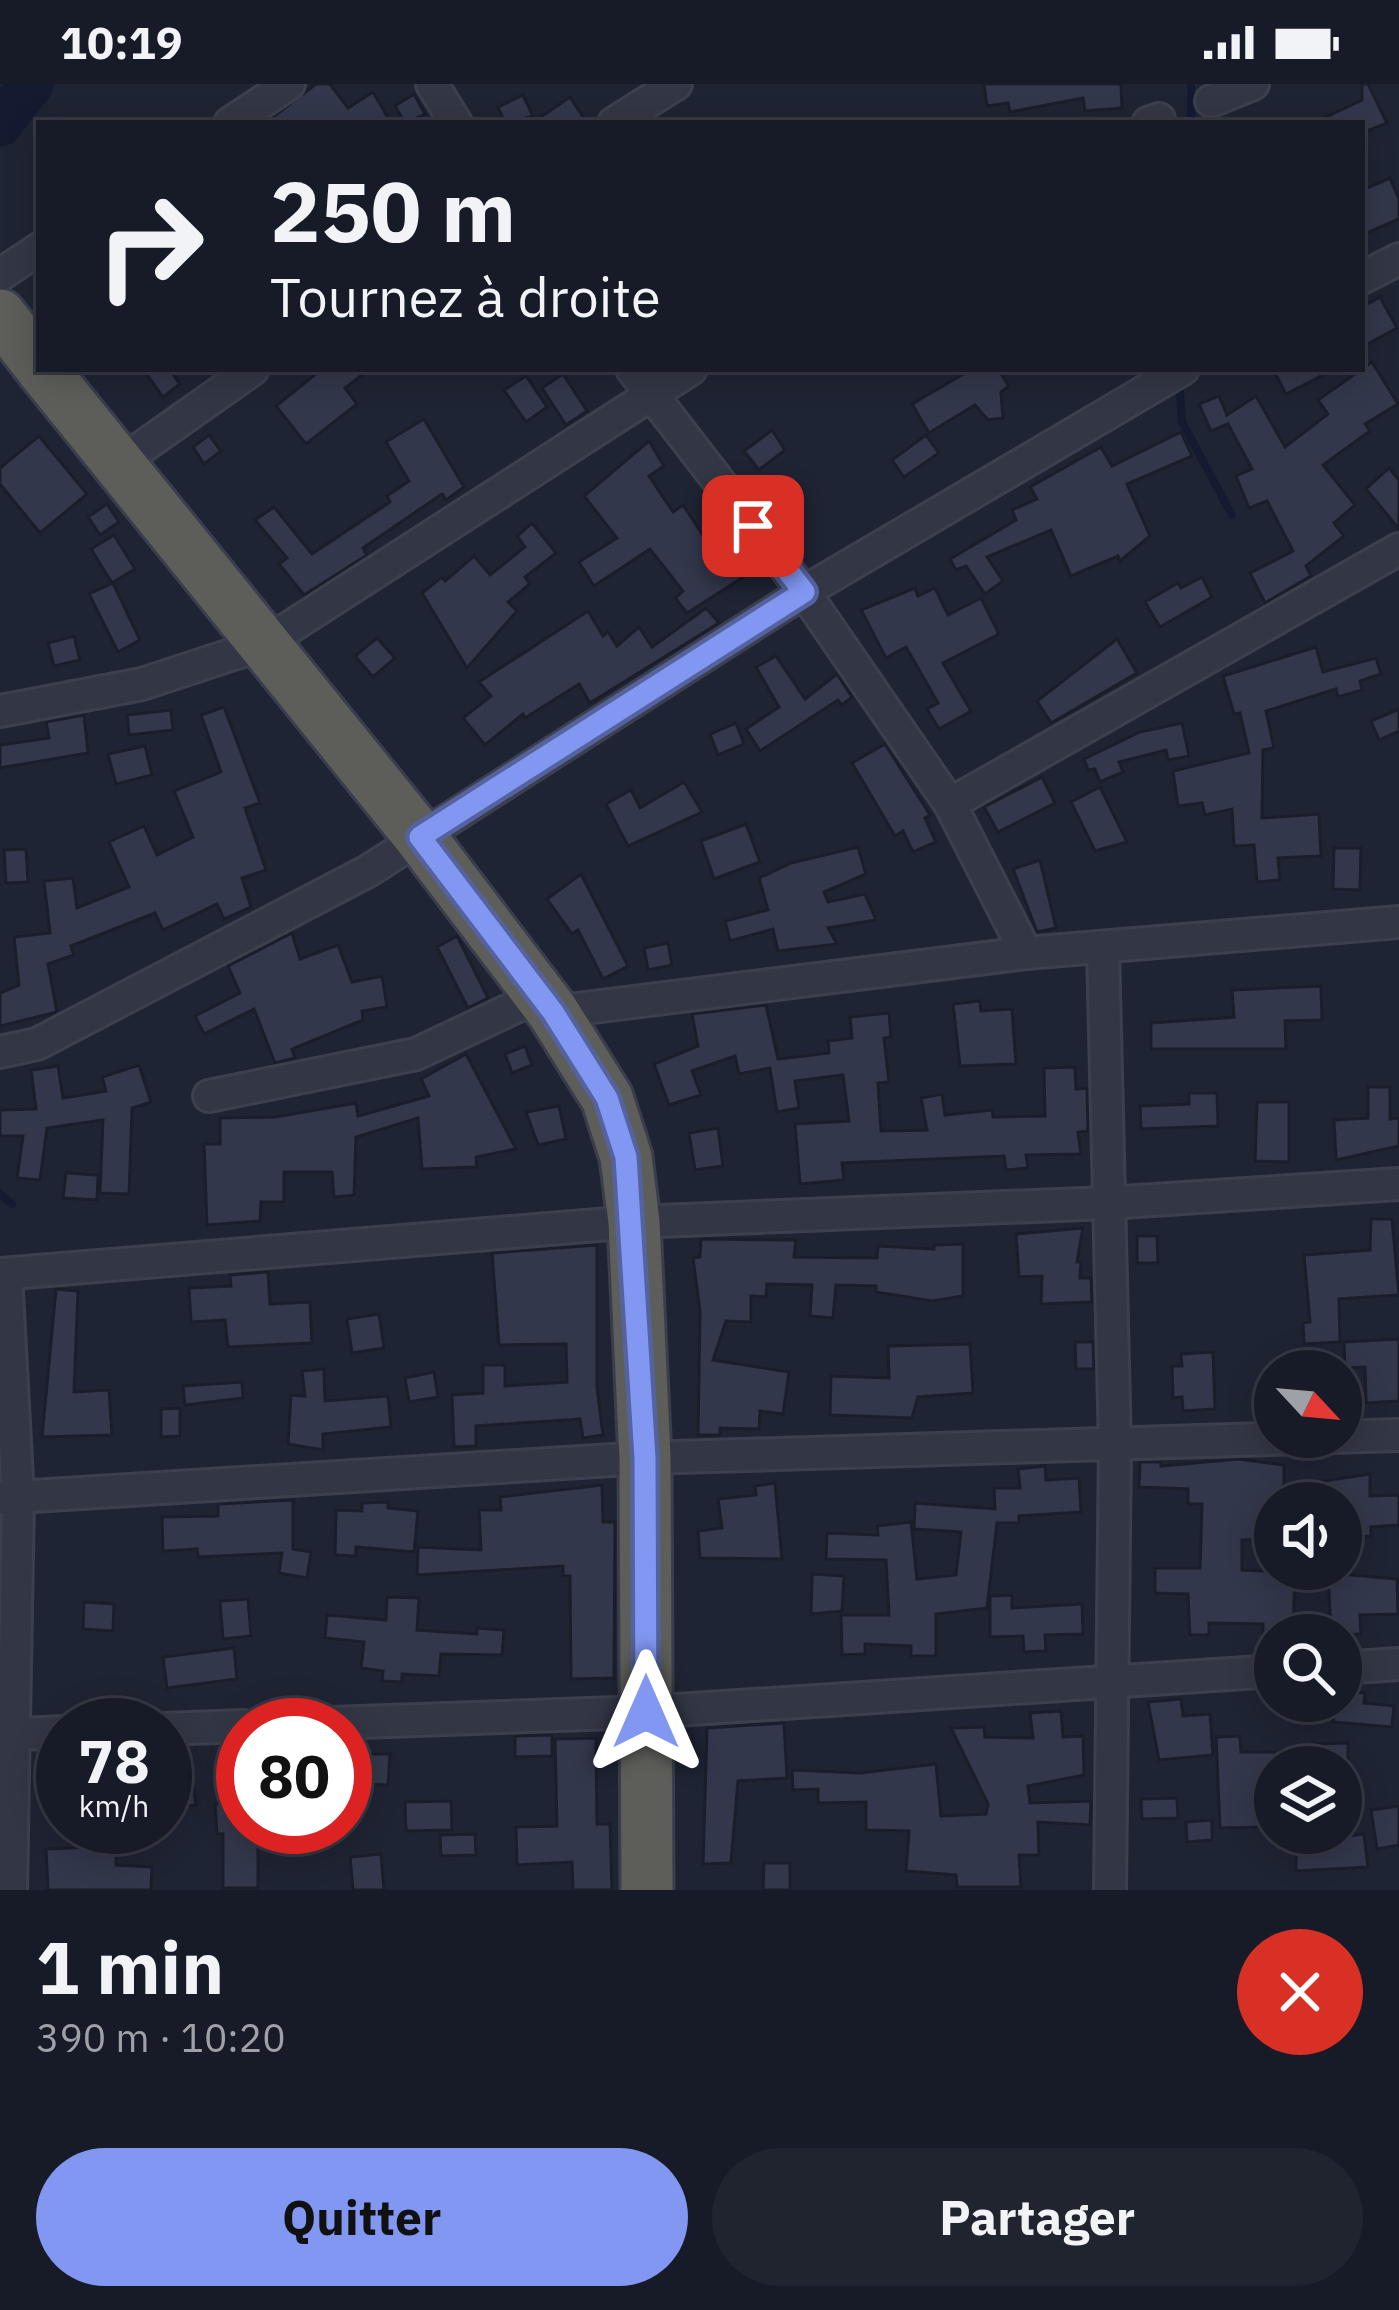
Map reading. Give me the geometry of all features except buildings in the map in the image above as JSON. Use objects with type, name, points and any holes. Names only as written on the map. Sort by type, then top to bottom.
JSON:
[{"type":"highway","points":[[0,315],[36,362]]},
{"type":"highway","points":[[44,372],[420,837],[547,1004],[607,1098],[626,1157],[634,1222],[645,1458],[646,1890]]},
{"type":"street","points":[[235,120],[290,84]]},
{"type":"street","points":[[432,84],[454,120]]},
{"type":"street","points":[[619,120],[676,84]]},
{"type":"street","points":[[1211,101],[1253,84]]},
{"type":"street","points":[[0,275],[36,251]]},
{"type":"street","points":[[1365,277],[1399,260]]},
{"type":"street","points":[[118,465],[249,372]]},
{"type":"street","points":[[0,711],[142,684],[264,644],[641,381],[678,372]]},
{"type":"street","points":[[0,1052],[38,1044],[368,871],[804,592],[1178,372]]},
{"type":"street","points":[[641,381],[804,592],[950,804],[1025,952]]},
{"type":"street","points":[[950,804],[1399,549]]},
{"type":"street","points":[[208,1096],[416,1054],[547,1004],[1025,952],[1399,922]]},
{"type":"street","points":[[1103,949],[1115,1446],[1110,1890]]},
{"type":"street","points":[[11,1890],[3,1274],[634,1222],[1107,1203],[1399,1184]]},
{"type":"street","points":[[9,1498],[645,1458],[1399,1436]]},
{"type":"street","points":[[1362,1667],[1399,1664]]},
{"type":"street","points":[[372,1722],[646,1712],[1254,1673]]},
{"type":"waterway","points":[[0,124],[31,84]]},
{"type":"waterway","points":[[1191,84],[1191,120]]},
{"type":"waterway","points":[[1179,379],[1182,422],[1232,515]]},
{"type":"waterway","points":[[0,1194],[12,1204]]},
{"type":"route","points":[[646,1712],[645,1458],[634,1222],[626,1157],[607,1098],[553,1012],[420,837],[804,592],[753,526]]}]
